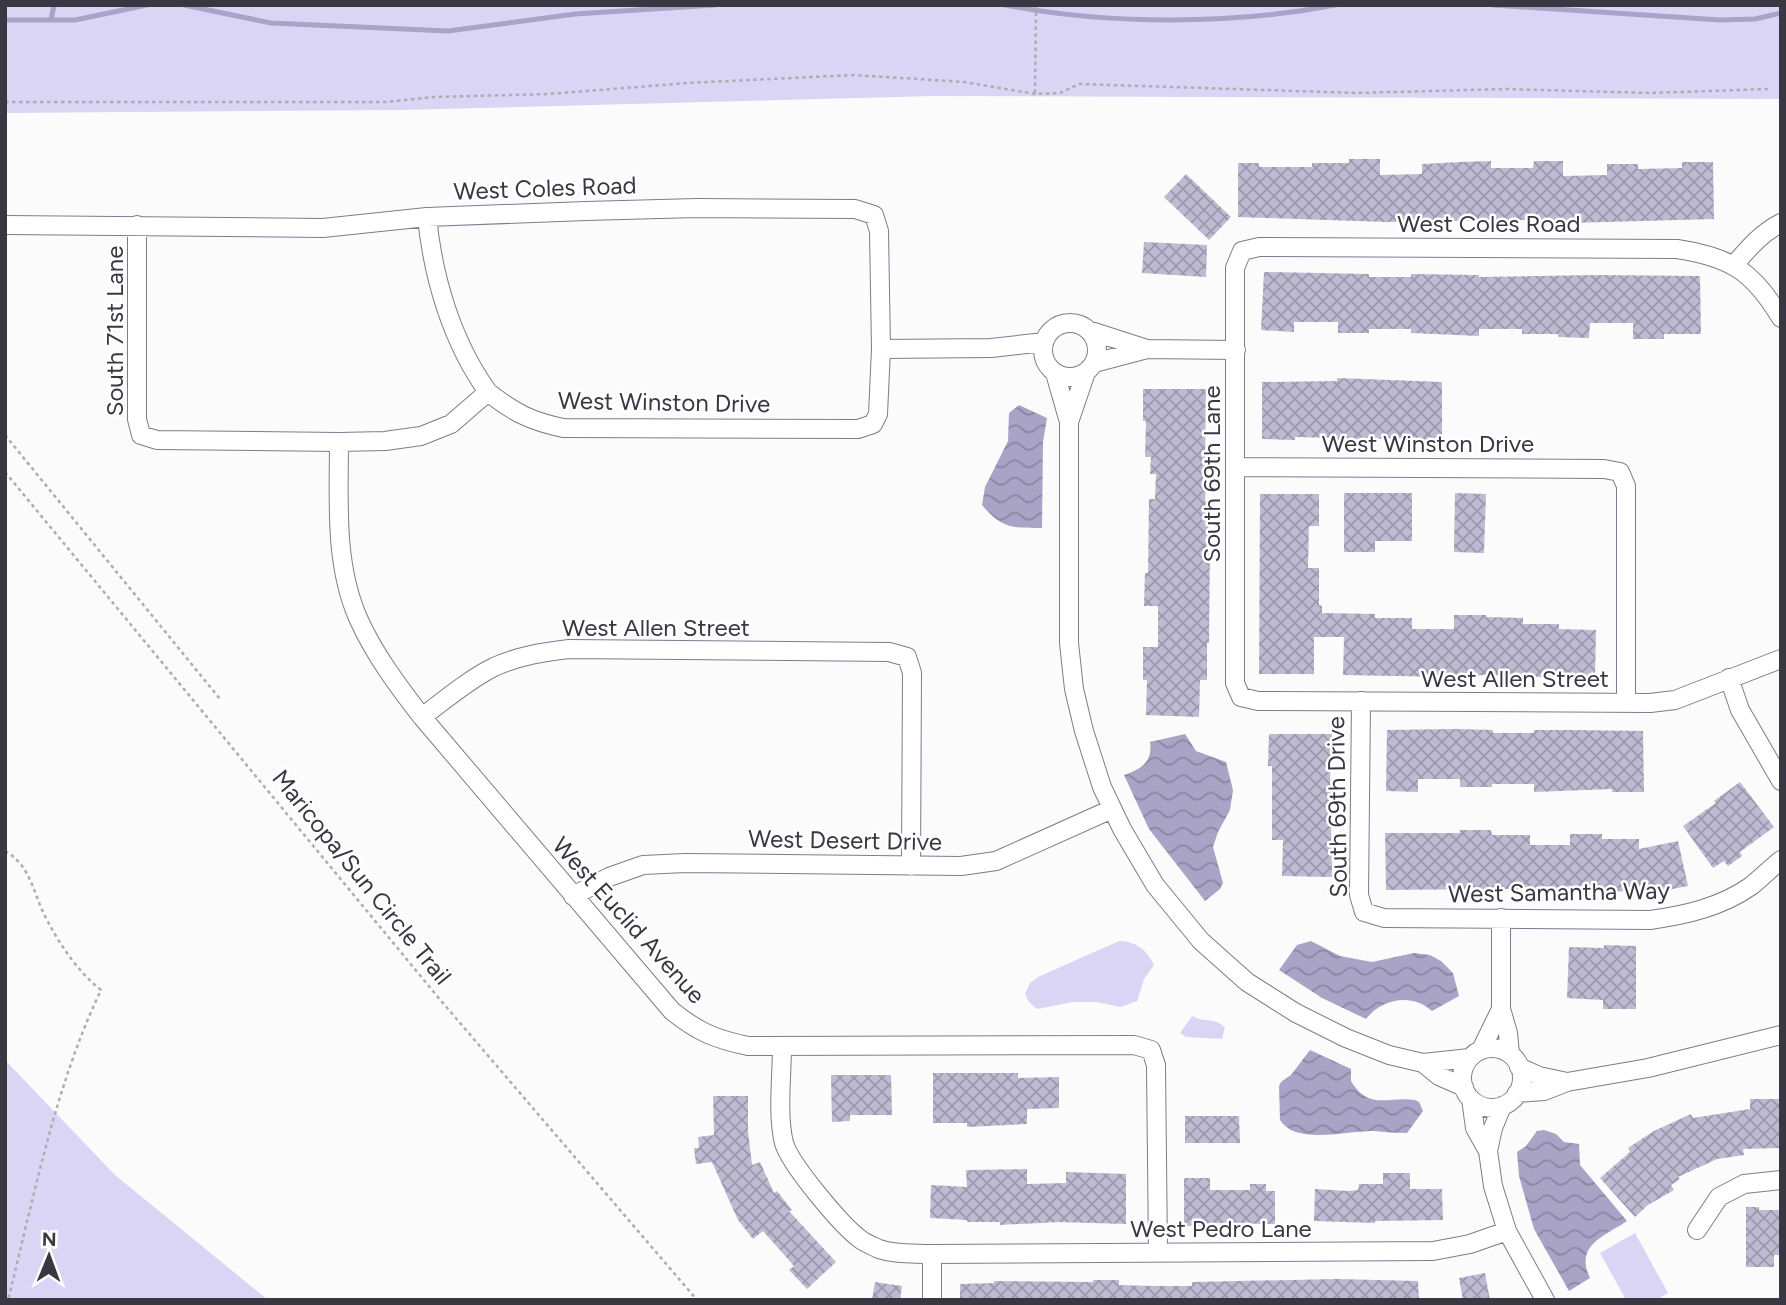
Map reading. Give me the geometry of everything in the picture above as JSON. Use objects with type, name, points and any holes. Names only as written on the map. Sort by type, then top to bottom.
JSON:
[{"type":"street","name":"West Coles Road","points":[[5,225],[323,228],[427,217],[697,208],[855,209],[874,215],[879,231],[881,349],[878,414],[873,424]]},
{"type":"street","points":[[339,442],[385,441],[421,436],[451,424],[488,392],[470,367],[438,283],[430,249],[427,217]]},
{"type":"street","points":[[1734,265],[1752,243],[1770,228],[1781,223]]},
{"type":"street","name":"South 71st Lane","points":[[138,225],[136,419],[142,435],[157,440],[339,442]]},
{"type":"street","name":"West Coles Road","points":[[1242,251],[1259,247],[1676,249],[1706,253],[1734,265],[1752,278],[1767,295],[1781,318]]},
{"type":"street","name":"South 69th Lane","points":[[1241,697],[1235,683],[1235,268],[1242,251]]},
{"type":"street","points":[[1236,350],[1147,349],[1072,323],[1055,327],[1048,358],[1069,422],[1069,643],[1074,690],[1084,731],[1112,810],[1155,885],[1201,941],[1247,982],[1296,1013],[1346,1038],[1389,1055],[1423,1063],[1475,1054],[1491,1048],[1539,1076],[1567,1082]]},
{"type":"street","points":[[1069,422],[1097,346],[1088,330]]},
{"type":"street","points":[[881,349],[990,348],[1048,358],[1073,377],[1090,368],[1147,349]]},
{"type":"street","name":"West Winston Drive","points":[[488,392],[519,414],[536,422],[563,428],[858,429],[873,424]]},
{"type":"street","name":"West Euclid Avenue","points":[[339,442],[341,553],[357,617],[373,646],[392,678],[422,717],[672,1010],[692,1027],[716,1039],[748,1046],[1134,1045],[1151,1050],[1156,1065],[1158,1253]]},
{"type":"street","name":"West Winston Drive","points":[[1236,467],[1604,468],[1620,472],[1626,485],[1626,703]]},
{"type":"street","name":"West Allen Street","points":[[422,717],[495,667],[534,654],[557,651],[889,652],[907,657],[912,673],[911,866]]},
{"type":"street","name":"West Allen Street","points":[[1241,697],[1258,701],[1626,703],[1675,700],[1781,659]]},
{"type":"street","points":[[1729,678],[1740,710],[1781,781]]},
{"type":"street","name":"South 69th Drive","points":[[1361,701],[1359,895],[1364,912]]},
{"type":"street","name":"West Desert Drive","points":[[573,896],[609,877],[643,865],[685,863],[961,866],[996,861],[1112,810]]},
{"type":"street","name":"West Samantha Way","points":[[1364,912],[1384,918],[1650,920],[1684,915],[1722,903],[1752,885],[1781,860]]},
{"type":"street","points":[[1501,918],[1501,1009],[1522,1080],[1517,1093],[1502,1106],[1488,1151],[1493,1186],[1507,1231],[1545,1300]]},
{"type":"street","points":[[1488,1151],[1475,1128],[1462,1073],[1501,1009]]},
{"type":"street","points":[[1517,1093],[1544,1091],[1567,1082],[1648,1068],[1781,1035]]},
{"type":"street","points":[[782,1046],[782,1127],[784,1144],[794,1163],[843,1223],[861,1240],[890,1251],[932,1254],[932,1300]]},
{"type":"street","points":[[1423,1063],[1488,1108],[1502,1106]]},
{"type":"street","points":[[1697,1230],[1719,1197],[1744,1184],[1781,1180]]},
{"type":"street","name":"West Pedro Lane","points":[[932,1254],[1433,1251],[1470,1244],[1507,1231]]},
{"type":"path","points":[[1035,94],[1036,5]]},
{"type":"path","points":[[5,102],[386,102],[434,97],[549,94],[687,83],[854,75],[964,82],[1035,94],[1060,93],[1079,84],[1357,93],[1505,89],[1651,93],[1768,89]]},
{"type":"path","points":[[5,435],[220,699]]},
{"type":"path","name":"Maricopa/Sun Circle Trail","points":[[5,472],[437,996],[697,1300]]},
{"type":"path","points":[[5,851],[24,866],[46,920],[87,980],[100,990],[83,1026],[45,1151],[8,1300]]},
{"type":"shaded area","points":[[5,5],[1781,5],[1781,99],[935,96],[402,110],[5,113]]},
{"type":"shaded area","points":[[1119,941],[1140,947],[1154,965],[1144,979],[1137,1001],[1121,1007],[1096,1002],[1073,1002],[1037,1009],[1029,1002],[1025,994],[1030,983],[1038,977]]},
{"type":"shaded area","points":[[1192,1016],[1214,1021],[1225,1028],[1222,1039],[1186,1037],[1180,1033]]},
{"type":"shaded area","points":[[5,1060],[115,1175],[268,1300],[5,1300]]},
{"type":"shaded area","points":[[1635,1233],[1668,1293],[1656,1300],[1626,1300],[1600,1253]]},
{"type":"water","points":[[1019,405],[1047,418],[1043,442],[1042,528],[1009,526],[996,519],[982,505],[985,487],[1008,441],[1009,413]]},
{"type":"water","points":[[1185,734],[1196,751],[1226,762],[1233,790],[1230,810],[1213,847],[1223,883],[1220,889],[1205,901],[1149,829],[1124,775],[1136,770],[1148,760],[1150,742]]},
{"type":"water","points":[[1311,941],[1340,956],[1372,962],[1414,953],[1430,955],[1453,973],[1459,996],[1432,1011],[1424,1005],[1407,1000],[1389,1002],[1380,1006],[1366,1019],[1322,998],[1279,970],[1297,945]]},
{"type":"water","points":[[1310,1050],[1351,1069],[1351,1081],[1365,1096],[1380,1100],[1415,1100],[1423,1111],[1407,1133],[1374,1131],[1310,1135],[1288,1128],[1280,1120],[1279,1086]]},
{"type":"water","points":[[1537,1131],[1556,1134],[1564,1142],[1579,1144],[1580,1165],[1627,1221],[1601,1237],[1589,1249],[1586,1267],[1590,1278],[1569,1291],[1534,1229],[1519,1176],[1517,1152],[1526,1146]]},
{"type":"building","points":[[1349,159],[1380,159],[1380,175],[1422,174],[1422,164],[1460,162],[1491,161],[1491,168],[1533,168],[1534,161],[1563,161],[1563,176],[1607,175],[1607,164],[1638,164],[1638,169],[1682,168],[1682,162],[1713,162],[1714,219],[1570,223],[1533,220],[1386,222],[1238,217],[1238,163],[1259,163],[1259,167],[1312,167],[1312,163],[1349,163]]},
{"type":"building","points":[[1186,174],[1231,217],[1209,240],[1164,197]]},
{"type":"building","points":[[1144,242],[1207,245],[1206,277],[1142,273]]},
{"type":"building","points":[[1264,272],[1369,274],[1369,277],[1411,277],[1411,274],[1479,277],[1700,276],[1701,334],[1664,334],[1664,339],[1633,339],[1633,323],[1590,323],[1589,338],[1558,337],[1558,334],[1522,334],[1522,329],[1479,329],[1479,336],[1411,333],[1411,329],[1369,329],[1369,333],[1338,333],[1338,322],[1294,322],[1294,332],[1261,330]]},
{"type":"building","points":[[1337,378],[1442,382],[1442,441],[1411,441],[1411,438],[1262,439],[1262,382],[1337,381]]},
{"type":"building","points":[[1143,389],[1206,389],[1205,501],[1209,501],[1209,643],[1207,680],[1200,680],[1199,717],[1146,715],[1147,680],[1143,680],[1143,647],[1158,647],[1158,606],[1144,606],[1145,573],[1148,573],[1149,499],[1155,499],[1156,474],[1150,474],[1151,457],[1145,457]]},
{"type":"building","points":[[1344,493],[1412,493],[1412,541],[1375,541],[1375,552],[1344,552]]},
{"type":"building","points":[[1455,493],[1486,494],[1484,553],[1454,552]]},
{"type":"building","points":[[1260,494],[1319,494],[1319,526],[1309,526],[1308,568],[1319,568],[1319,605],[1322,606],[1322,613],[1412,618],[1412,629],[1454,629],[1454,615],[1486,615],[1523,618],[1523,624],[1559,624],[1559,629],[1596,630],[1595,679],[1485,675],[1343,675],[1344,637],[1314,637],[1314,674],[1259,674]]},
{"type":"building","points":[[1387,730],[1493,730],[1493,733],[1534,733],[1534,730],[1643,731],[1644,792],[1612,792],[1612,789],[1534,792],[1534,784],[1460,787],[1460,779],[1418,779],[1418,792],[1386,791]]},
{"type":"building","points":[[1269,734],[1332,734],[1332,877],[1282,876],[1283,840],[1272,840]]},
{"type":"building","points":[[1740,782],[1774,827],[1740,852],[1742,856],[1728,866],[1724,861],[1713,868],[1683,826]]},
{"type":"building","points":[[1460,830],[1491,830],[1492,835],[1530,835],[1530,845],[1570,845],[1570,834],[1602,834],[1602,839],[1639,839],[1639,849],[1678,841],[1688,886],[1657,892],[1386,890],[1385,833],[1460,833]]},
{"type":"building","points":[[1604,945],[1636,946],[1636,1009],[1603,1009],[1603,1000],[1567,998],[1569,947],[1604,948]]},
{"type":"building","points":[[933,1073],[1018,1073],[1018,1078],[1059,1077],[1059,1108],[1027,1109],[1027,1124],[967,1127],[967,1123],[933,1123]]},
{"type":"building","points":[[831,1075],[891,1075],[892,1115],[850,1115],[850,1121],[832,1122]]},
{"type":"building","points":[[713,1096],[748,1096],[752,1165],[760,1162],[774,1193],[777,1191],[792,1210],[789,1211],[836,1262],[807,1289],[789,1270],[794,1266],[763,1231],[753,1239],[738,1220],[712,1162],[696,1164],[694,1148],[699,1148],[698,1137],[714,1135]]},
{"type":"building","points":[[1750,1099],[1779,1099],[1780,1148],[1743,1149],[1744,1155],[1717,1159],[1678,1177],[1680,1179],[1671,1185],[1674,1190],[1648,1205],[1635,1217],[1600,1178],[1630,1152],[1628,1148],[1654,1131],[1691,1114],[1693,1118],[1750,1109]]},
{"type":"building","points":[[1185,1116],[1239,1116],[1240,1143],[1185,1143]]},
{"type":"building","points":[[1027,1169],[1027,1184],[1066,1183],[1066,1172],[1126,1174],[1126,1224],[1058,1222],[1000,1225],[1000,1222],[930,1218],[931,1185],[967,1187],[966,1170]]},
{"type":"building","points":[[1383,1173],[1410,1173],[1410,1189],[1442,1189],[1443,1220],[1375,1223],[1314,1221],[1315,1189],[1358,1190],[1359,1184],[1383,1184]]},
{"type":"building","points":[[1184,1178],[1210,1178],[1210,1190],[1250,1190],[1250,1184],[1266,1184],[1266,1191],[1275,1191],[1275,1224],[1210,1223],[1210,1226],[1184,1226]]},
{"type":"building","points":[[1746,1207],[1781,1210],[1781,1255],[1774,1255],[1774,1267],[1746,1267]]},
{"type":"building","points":[[1485,1273],[1490,1300],[1463,1300],[1459,1278]]},
{"type":"building","points":[[1336,1279],[1418,1281],[1419,1300],[960,1300],[960,1284],[994,1281],[1119,1280],[1119,1285],[1192,1286],[1192,1282]]},
{"type":"building","points":[[875,1282],[902,1286],[900,1300],[872,1300]]},
{"type":"waterway","points":[[51,20],[54,5]]},
{"type":"waterway","points":[[5,20],[75,20],[147,5]]},
{"type":"waterway","points":[[184,5],[271,23],[448,31],[575,14],[715,5]]},
{"type":"waterway","points":[[1005,5],[1086,16],[1170,20],[1255,16],[1335,5]]},
{"type":"waterway","points":[[1493,5],[1720,20],[1755,19],[1781,13]]}]
